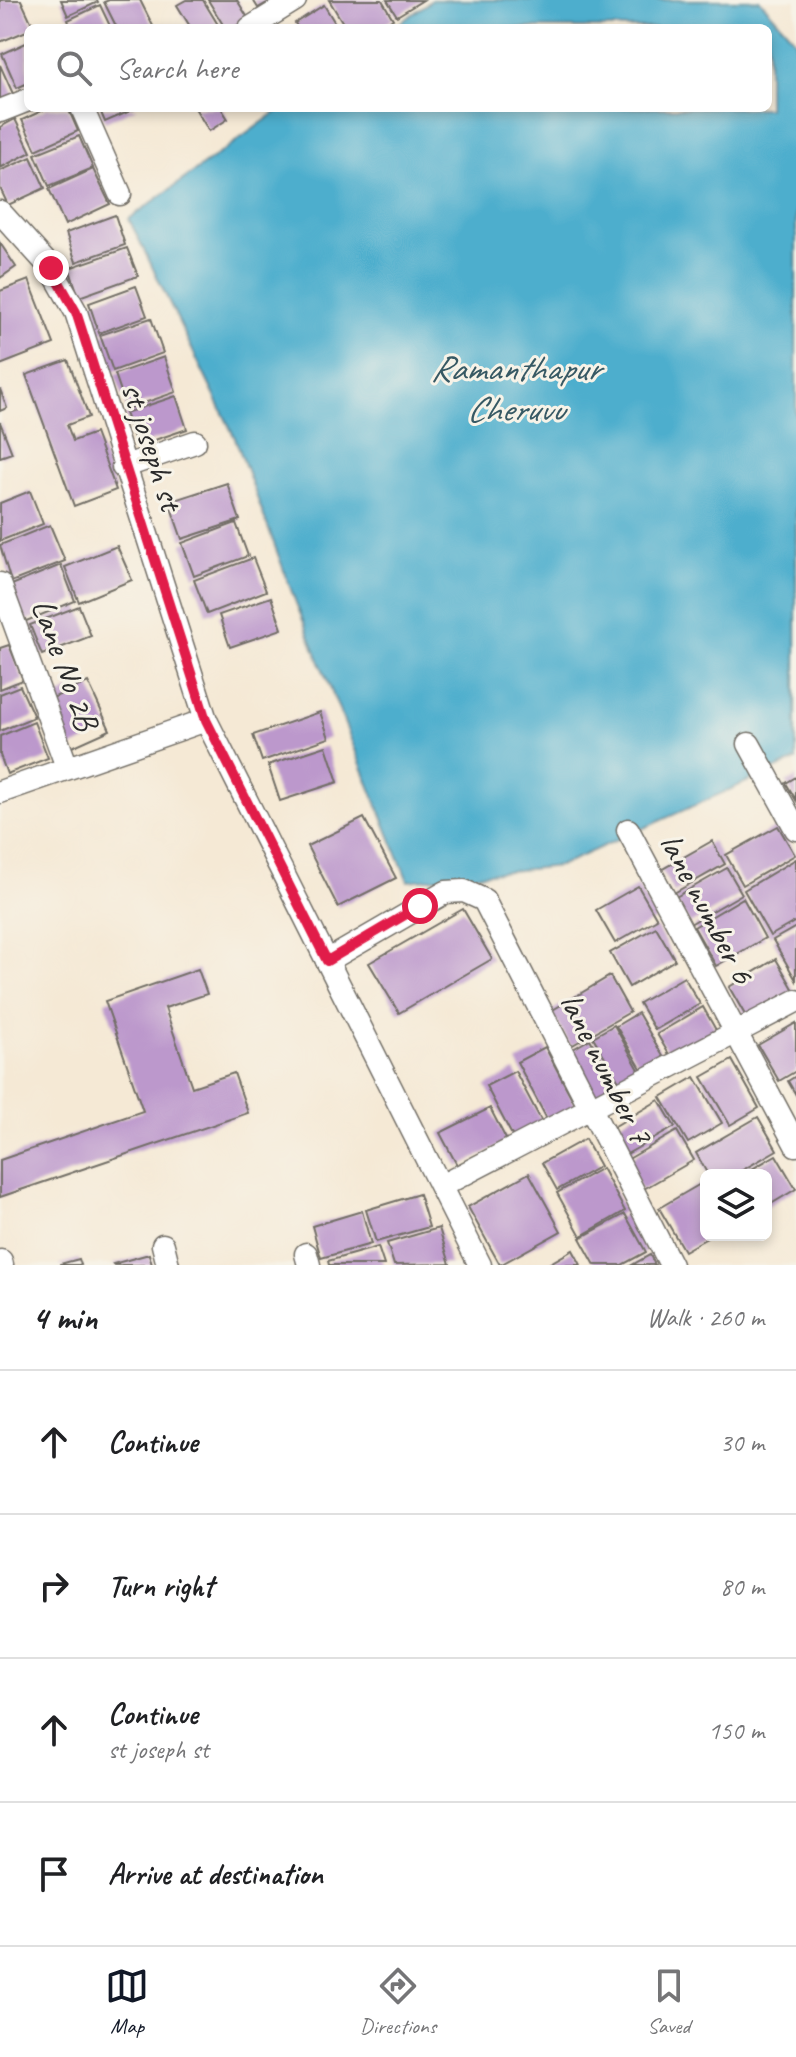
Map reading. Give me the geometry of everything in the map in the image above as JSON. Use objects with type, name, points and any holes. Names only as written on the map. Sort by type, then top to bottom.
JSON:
[{"type":"street","points":[[256,24],[295,0]]},
{"type":"street","points":[[0,111],[24,102]]},
{"type":"street","points":[[84,112],[120,194]]},
{"type":"street","name":"st joseph st","points":[[0,212],[51,268],[76,312],[206,720],[480,1265]]},
{"type":"street","points":[[123,467],[195,442]]},
{"type":"street","name":"Lane No 2B","points":[[0,584],[9,627],[67,767]]},
{"type":"street","points":[[0,792],[206,720]]},
{"type":"street","points":[[749,744],[796,829]]},
{"type":"street","name":"lane number 6","points":[[628,830],[796,1145]]},
{"type":"street","name":"lane number 7","points":[[327,961],[446,892],[464,891],[484,900],[671,1265]]},
{"type":"street","points":[[441,1186],[796,1001]]},
{"type":"water","name":"Ramanthapur Cheruvu","points":[[432,0],[760,0],[796,41],[796,760],[559,866],[408,881],[296,603],[235,438],[129,219],[276,112],[772,112],[772,24],[399,24]]},
{"type":"building","points":[[0,0],[21,0],[32,24],[24,24],[24,32],[0,42]]},
{"type":"building","points":[[61,0],[97,0],[98,2],[68,16]]},
{"type":"building","points":[[140,0],[152,24],[115,24],[104,2]]},
{"type":"building","points":[[186,0],[203,0],[218,24],[189,24],[177,5]]},
{"type":"building","points":[[208,0],[237,0],[248,18],[239,24],[223,24]]},
{"type":"building","points":[[253,0],[272,0],[258,8]]},
{"type":"building","points":[[329,0],[382,0],[393,19],[385,24],[344,24]]},
{"type":"building","points":[[387,0],[423,0],[397,16]]},
{"type":"building","points":[[100,5],[109,24],[70,24],[68,20]]},
{"type":"building","points":[[324,5],[336,24],[296,24]]},
{"type":"building","points":[[24,44],[24,85],[17,88],[2,54]]},
{"type":"building","points":[[0,65],[14,96],[0,102]]},
{"type":"building","points":[[39,112],[70,112],[78,131],[36,150],[22,120]]},
{"type":"building","points":[[101,112],[128,112],[105,122]]},
{"type":"building","points":[[197,112],[224,112],[228,119],[209,131]]},
{"type":"building","points":[[15,119],[31,152],[0,168],[0,127]]},
{"type":"building","points":[[79,136],[93,168],[49,186],[35,154]]},
{"type":"building","points":[[31,157],[45,188],[8,205],[0,188],[0,171]]},
{"type":"building","points":[[93,169],[110,204],[65,225],[49,189]]},
{"type":"building","points":[[115,215],[125,245],[76,262],[66,233]]},
{"type":"building","points":[[0,243],[16,267],[0,278]]},
{"type":"building","points":[[127,248],[138,276],[79,297],[69,268]]},
{"type":"building","points":[[29,280],[54,344],[0,365],[0,291]]},
{"type":"building","points":[[136,286],[147,316],[99,333],[89,303]]},
{"type":"building","points":[[151,318],[163,353],[113,371],[100,335]]},
{"type":"building","points":[[164,357],[176,392],[127,409],[115,374]]},
{"type":"building","points":[[68,360],[89,417],[67,425],[73,441],[95,433],[116,490],[74,506],[26,375]]},
{"type":"building","points":[[0,389],[7,408],[0,411]]},
{"type":"building","points":[[176,396],[187,429],[137,446],[125,413]]},
{"type":"building","points":[[0,422],[12,453],[0,457]]},
{"type":"building","points":[[227,483],[240,520],[182,539],[169,502]]},
{"type":"building","points":[[30,491],[43,524],[0,541],[0,503]]},
{"type":"building","points":[[236,523],[248,556],[194,576],[182,543]]},
{"type":"building","points":[[50,525],[65,561],[11,582],[0,545]]},
{"type":"building","points":[[117,546],[132,580],[79,602],[65,567]]},
{"type":"building","points":[[253,558],[266,591],[207,614],[194,580]]},
{"type":"building","points":[[61,565],[75,601],[24,622],[9,586]]},
{"type":"building","points":[[271,597],[282,629],[230,647],[219,615]]},
{"type":"building","points":[[79,606],[91,636],[42,655],[30,625]]},
{"type":"building","points":[[9,645],[23,680],[0,689],[0,648]]},
{"type":"building","points":[[88,682],[110,730],[70,748],[48,700]]},
{"type":"building","points":[[20,686],[34,717],[0,731],[0,694]]},
{"type":"building","points":[[320,712],[329,738],[262,761],[253,735]]},
{"type":"building","points":[[34,722],[48,758],[7,774],[0,755],[0,736]]},
{"type":"building","points":[[326,746],[338,782],[280,801],[268,765]]},
{"type":"building","points":[[796,777],[796,800],[786,783]]},
{"type":"building","points":[[364,818],[396,878],[338,907],[307,846]]},
{"type":"building","points":[[778,826],[795,855],[743,885],[726,855]]},
{"type":"building","points":[[712,841],[725,864],[674,893],[661,870]]},
{"type":"building","points":[[796,859],[796,921],[770,936],[744,890]]},
{"type":"building","points":[[727,868],[742,894],[690,924],[674,898]]},
{"type":"building","points":[[638,886],[657,919],[615,943],[596,910]]},
{"type":"building","points":[[743,898],[765,938],[716,966],[694,927]]},
{"type":"building","points":[[463,909],[492,959],[399,1013],[369,963]]},
{"type":"building","points":[[656,927],[675,960],[629,987],[610,953]]},
{"type":"building","points":[[796,927],[796,980],[773,940]]},
{"type":"building","points":[[776,959],[795,992],[748,1020],[729,987]]},
{"type":"building","points":[[198,969],[207,994],[165,1008],[192,1087],[234,1073],[248,1113],[0,1197],[0,1160],[143,1111],[105,1001]]},
{"type":"building","points":[[610,976],[630,1012],[571,1046],[551,1011]]},
{"type":"building","points":[[684,977],[700,1004],[655,1030],[639,1003]]},
{"type":"building","points":[[703,1007],[716,1030],[670,1056],[657,1034]]},
{"type":"building","points":[[638,1013],[664,1058],[642,1070],[616,1026]]},
{"type":"building","points":[[796,1023],[796,1071],[779,1081],[758,1045]]},
{"type":"building","points":[[614,1025],[642,1075],[622,1086],[593,1037]]},
{"type":"building","points":[[590,1039],[618,1087],[596,1100],[568,1052]]},
{"type":"building","points":[[545,1047],[577,1108],[549,1123],[517,1062]]},
{"type":"building","points":[[732,1060],[759,1108],[730,1125],[702,1077]]},
{"type":"building","points":[[515,1071],[543,1124],[514,1139],[486,1086]]},
{"type":"building","points":[[796,1076],[796,1095],[788,1081]]},
{"type":"building","points":[[695,1077],[722,1123],[688,1143],[661,1097]]},
{"type":"building","points":[[659,1100],[675,1127],[625,1155],[610,1129]]},
{"type":"building","points":[[490,1108],[507,1141],[458,1167],[440,1133]]},
{"type":"building","points":[[758,1117],[777,1150],[744,1169],[705,1169],[696,1153]]},
{"type":"building","points":[[677,1131],[694,1160],[642,1190],[625,1161]]},
{"type":"building","points":[[585,1139],[600,1166],[557,1190],[542,1163]]},
{"type":"building","points":[[776,1155],[796,1189],[772,1203],[772,1169],[752,1169]]},
{"type":"building","points":[[602,1168],[625,1211],[581,1236],[557,1193]]},
{"type":"building","points":[[529,1173],[561,1231],[500,1265],[468,1207]]},
{"type":"building","points":[[700,1184],[702,1241],[684,1251],[659,1208]]},
{"type":"building","points":[[419,1194],[429,1227],[376,1242],[366,1210]]},
{"type":"building","points":[[362,1211],[371,1244],[321,1258],[312,1226]]},
{"type":"building","points":[[625,1214],[646,1252],[622,1265],[595,1265],[580,1238]]},
{"type":"building","points":[[439,1228],[450,1264],[394,1265],[387,1243]]},
{"type":"building","points":[[378,1247],[384,1265],[329,1265],[328,1261]]},
{"type":"building","points":[[573,1250],[581,1265],[547,1265]]},
{"type":"building","points":[[149,1254],[152,1265],[113,1264]]},
{"type":"building","points":[[650,1255],[655,1265],[632,1265]]},
{"type":"building","points":[[79,1259],[81,1265],[60,1265],[60,1264]]},
{"type":"route","points":[[51,268],[76,312],[206,720],[327,961],[420,906]]}]
